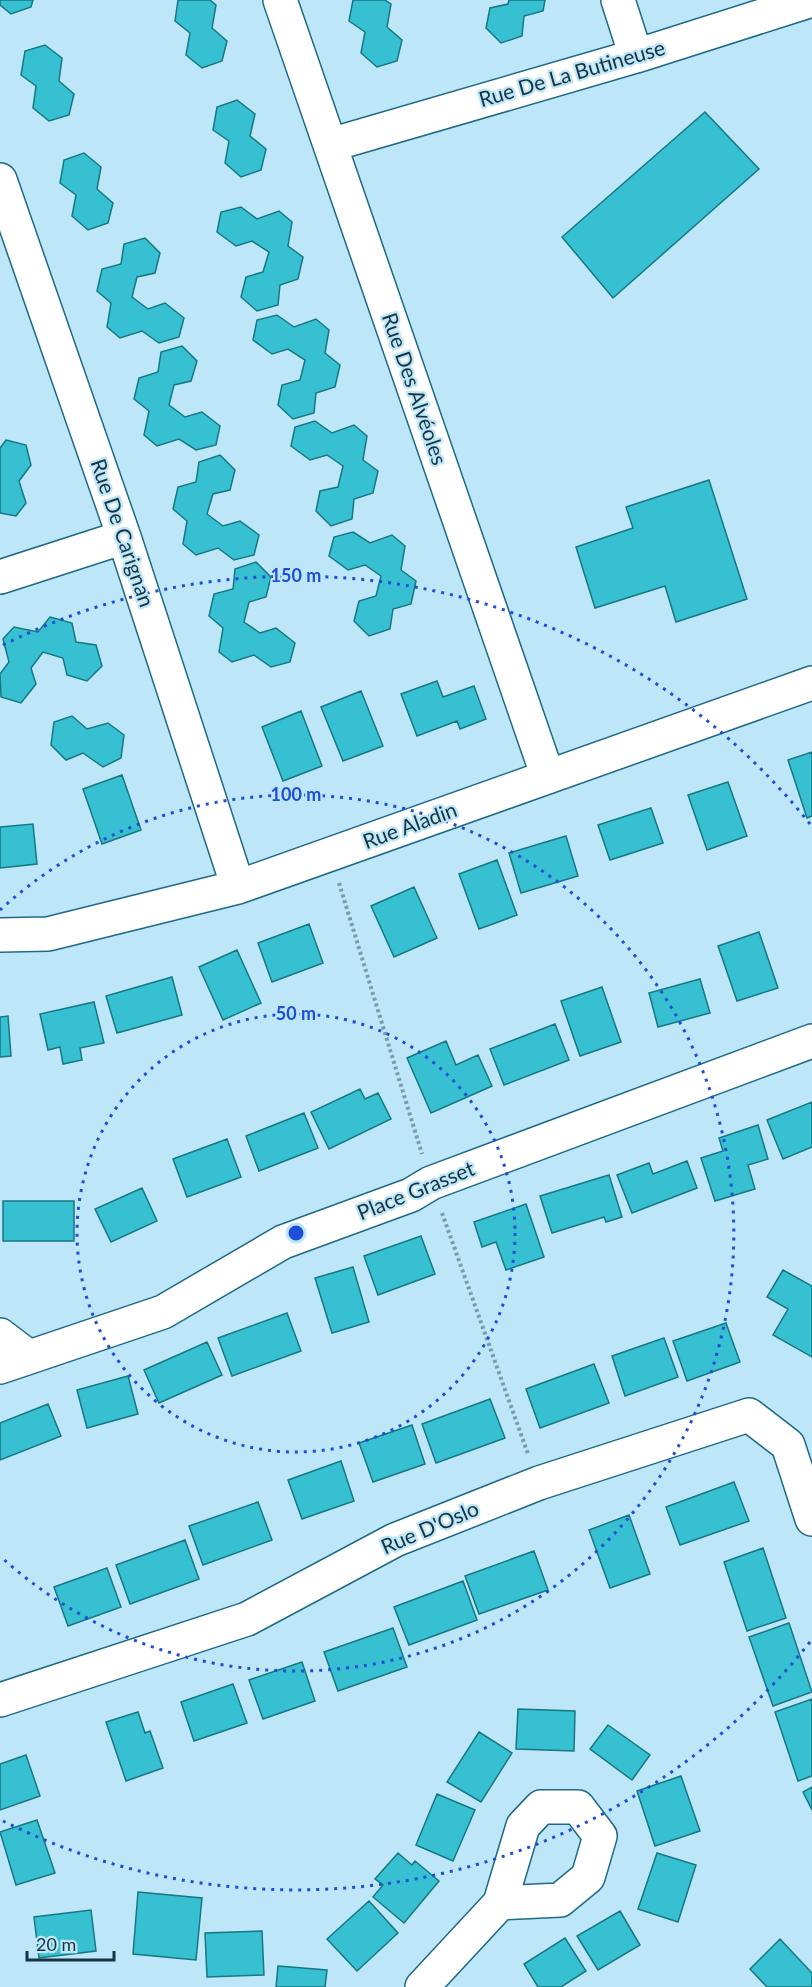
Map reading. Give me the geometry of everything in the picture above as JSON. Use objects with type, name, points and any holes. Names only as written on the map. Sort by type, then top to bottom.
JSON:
[{"type":"street","name":"Rue Des Alvéoles","points":[[280,0],[548,777]]},
{"type":"street","points":[[618,0],[636,56]]},
{"type":"street","name":"Rue De La Butineuse","points":[[330,145],[636,56],[812,0]]},
{"type":"street","name":"Rue De Carignan","points":[[0,180],[124,537],[238,887]]},
{"type":"street","points":[[0,577],[124,537]]},
{"type":"street","name":"Rue Aladin","points":[[0,935],[48,934],[238,887],[812,683]]},
{"type":"street","name":"Place Grasset","points":[[0,1335],[14,1362],[163,1312],[283,1242],[411,1195],[431,1183],[812,1041]]},
{"type":"street","name":"Rue D'Oslo","points":[[0,1700],[248,1619],[395,1540],[538,1483],[749,1415],[788,1445],[812,1520]]},
{"type":"street","points":[[422,1987],[500,1903]]},
{"type":"building","points":[[0,0],[33,0],[31,7],[11,14],[0,5]]},
{"type":"building","points":[[178,0],[210,0],[216,5],[212,28],[227,41],[222,61],[202,68],[186,55],[190,33],[175,21]]},
{"type":"building","points":[[353,0],[385,0],[391,4],[387,27],[402,40],[397,61],[377,67],[361,53],[365,32],[349,21]]},
{"type":"building","points":[[509,0],[545,0],[543,11],[524,16],[522,36],[501,43],[486,28],[490,8],[508,4]]},
{"type":"building","points":[[45,45],[62,58],[59,81],[74,94],[69,115],[49,121],[33,108],[36,86],[21,75],[25,51]]},
{"type":"building","points":[[237,100],[255,114],[250,136],[266,149],[261,170],[241,177],[225,163],[229,141],[213,130],[217,107]]},
{"type":"building","points":[[705,112],[759,169],[613,298],[562,237]]},
{"type":"building","points":[[84,153],[101,167],[97,189],[113,203],[108,223],[88,230],[72,216],[76,195],[60,183],[64,160]]},
{"type":"building","points":[[241,207],[257,219],[279,211],[292,222],[288,246],[303,257],[298,279],[280,285],[278,305],[257,311],[241,297],[246,277],[263,272],[269,252],[252,241],[236,246],[217,232],[221,212]]},
{"type":"building","points":[[145,238],[160,253],[155,273],[137,277],[132,297],[148,309],[165,303],[184,318],[179,337],[159,343],[142,331],[120,338],[107,327],[111,303],[97,291],[102,269],[121,264],[124,244]]},
{"type":"building","points":[[277,315],[294,327],[316,319],[329,330],[325,353],[340,365],[335,387],[316,393],[314,413],[293,419],[278,405],[282,385],[300,380],[305,360],[288,349],[272,354],[253,340],[257,320]]},
{"type":"building","points":[[182,346],[197,361],[191,381],[174,385],[169,405],[185,417],[202,412],[220,426],[216,445],[196,450],[179,439],[157,446],[144,435],[149,411],[134,399],[139,378],[158,372],[161,352]]},
{"type":"building","points":[[315,421],[332,433],[354,425],[367,436],[363,460],[378,471],[373,493],[354,499],[352,519],[331,526],[316,511],[320,491],[338,487],[343,466],[327,455],[310,460],[291,446],[295,427]]},
{"type":"building","points":[[6,440],[26,445],[31,465],[19,481],[26,503],[16,516],[0,513],[0,448]]},
{"type":"building","points":[[220,455],[235,470],[230,490],[213,494],[207,514],[223,526],[240,521],[259,535],[254,555],[234,560],[218,548],[196,555],[183,544],[187,521],[173,509],[178,487],[196,482],[199,462]]},
{"type":"building","points":[[709,480],[747,599],[676,622],[665,586],[595,608],[576,547],[633,528],[626,507]]},
{"type":"building","points":[[353,532],[370,543],[392,535],[405,546],[401,570],[416,581],[411,604],[393,609],[390,629],[369,636],[354,621],[359,601],[376,596],[381,576],[365,565],[348,570],[329,556],[334,537]]},
{"type":"building","points":[[256,562],[271,577],[266,597],[249,602],[244,622],[260,633],[276,628],[295,643],[290,662],[271,667],[254,655],[232,662],[219,652],[223,628],[209,616],[214,594],[233,589],[235,569]]},
{"type":"building","points":[[50,617],[72,623],[76,642],[96,645],[102,666],[87,681],[67,675],[63,658],[43,652],[31,668],[36,684],[21,703],[1,697],[0,674],[9,662],[3,639],[14,627],[38,632]]},
{"type":"building","points":[[437,681],[443,697],[474,686],[486,719],[460,729],[457,721],[417,736],[401,694]]},
{"type":"building","points":[[361,691],[383,746],[343,761],[321,707]]},
{"type":"building","points":[[301,711],[322,766],[283,781],[262,727]]},
{"type":"building","points":[[72,716],[87,729],[108,723],[124,735],[121,758],[103,767],[83,753],[66,760],[51,745],[54,722]]},
{"type":"building","points":[[812,752],[812,816],[807,818],[788,760]]},
{"type":"building","points":[[122,775],[141,830],[102,844],[83,789]]},
{"type":"building","points":[[728,782],[747,836],[707,850],[688,795]]},
{"type":"building","points":[[651,808],[663,843],[610,860],[598,825]]},
{"type":"building","points":[[33,824],[37,864],[0,868],[0,827]]},
{"type":"building","points":[[566,836],[578,876],[521,893],[509,853]]},
{"type":"building","points":[[497,860],[517,915],[479,929],[459,874]]},
{"type":"building","points":[[414,887],[437,938],[394,957],[371,906]]},
{"type":"building","points":[[309,924],[323,963],[272,982],[258,943]]},
{"type":"building","points":[[759,932],[778,988],[737,1001],[718,946]]},
{"type":"building","points":[[237,950],[261,1003],[223,1020],[199,967]]},
{"type":"building","points":[[172,977],[182,1015],[117,1033],[106,996]]},
{"type":"building","points":[[700,979],[710,1013],[658,1027],[649,993]]},
{"type":"building","points":[[602,987],[621,1042],[580,1056],[561,1001]]},
{"type":"building","points":[[94,1002],[104,1043],[80,1048],[82,1060],[63,1064],[60,1047],[48,1050],[40,1014]]},
{"type":"building","points":[[8,1016],[11,1056],[0,1057],[0,1017]]},
{"type":"building","points":[[555,1024],[569,1060],[504,1085],[490,1049]]},
{"type":"building","points":[[446,1041],[456,1065],[478,1055],[492,1086],[431,1113],[407,1058]]},
{"type":"building","points":[[360,1089],[365,1099],[378,1093],[391,1119],[329,1149],[311,1112]]},
{"type":"building","points":[[812,1102],[812,1147],[783,1159],[767,1120]]},
{"type":"building","points":[[304,1113],[318,1148],[259,1171],[246,1136]]},
{"type":"building","points":[[758,1125],[768,1159],[748,1165],[755,1189],[715,1201],[701,1158],[723,1151],[719,1138]]},
{"type":"building","points":[[227,1139],[241,1177],[187,1197],[173,1159]]},
{"type":"building","points":[[687,1161],[697,1188],[632,1213],[617,1175],[649,1163],[653,1174]]},
{"type":"building","points":[[609,1175],[622,1217],[606,1222],[604,1217],[552,1233],[540,1196]]},
{"type":"building","points":[[142,1188],[157,1221],[111,1242],[95,1209]]},
{"type":"building","points":[[3,1201],[74,1201],[74,1241],[3,1241]]},
{"type":"building","points":[[526,1204],[544,1257],[506,1270],[496,1242],[482,1247],[474,1222]]},
{"type":"building","points":[[421,1236],[435,1274],[378,1295],[364,1256]]},
{"type":"building","points":[[353,1267],[369,1322],[332,1333],[315,1278]]},
{"type":"building","points":[[783,1270],[812,1286],[812,1357],[773,1335],[788,1309],[767,1297]]},
{"type":"building","points":[[287,1313],[301,1351],[232,1376],[218,1338]]},
{"type":"building","points":[[726,1323],[740,1362],[687,1381],[673,1341]]},
{"type":"building","points":[[664,1338],[678,1377],[625,1396],[612,1356]]},
{"type":"building","points":[[207,1342],[222,1375],[159,1403],[144,1370]]},
{"type":"building","points":[[594,1364],[609,1403],[540,1428],[526,1389]]},
{"type":"building","points":[[128,1376],[138,1414],[87,1428],[77,1390]]},
{"type":"building","points":[[490,1399],[505,1438],[436,1463],[422,1424]]},
{"type":"building","points":[[48,1404],[61,1436],[0,1460],[0,1423]]},
{"type":"building","points":[[412,1425],[425,1464],[373,1482],[359,1443]]},
{"type":"building","points":[[341,1461],[354,1501],[302,1519],[288,1480]]},
{"type":"building","points":[[734,1482],[749,1521],[680,1545],[666,1507]]},
{"type":"building","points":[[258,1502],[272,1540],[203,1565],[189,1526]]},
{"type":"building","points":[[629,1515],[650,1574],[610,1588],[589,1530]]},
{"type":"building","points":[[185,1540],[199,1579],[130,1604],[116,1565]]},
{"type":"building","points":[[763,1548],[786,1618],[747,1631],[724,1562]]},
{"type":"building","points":[[534,1551],[548,1590],[479,1614],[465,1576]]},
{"type":"building","points":[[107,1568],[121,1607],[68,1626],[54,1587]]},
{"type":"building","points":[[463,1581],[477,1620],[409,1645],[394,1607]]},
{"type":"building","points":[[789,1623],[812,1692],[773,1706],[749,1637]]},
{"type":"building","points":[[393,1628],[407,1667],[338,1691],[324,1652]]},
{"type":"building","points":[[302,1662],[315,1701],[263,1719],[249,1680]]},
{"type":"building","points":[[233,1684],[247,1723],[194,1741],[181,1702]]},
{"type":"building","points":[[812,1699],[812,1776],[798,1781],[775,1712]]},
{"type":"building","points":[[518,1709],[575,1711],[574,1751],[516,1749]]},
{"type":"building","points":[[138,1712],[145,1733],[150,1731],[163,1768],[126,1781],[106,1722]]},
{"type":"building","points":[[608,1725],[650,1755],[632,1780],[590,1749]]},
{"type":"building","points":[[479,1732],[512,1753],[481,1802],[447,1782]]},
{"type":"building","points":[[26,1755],[40,1796],[0,1810],[0,1764]]},
{"type":"building","points":[[681,1776],[700,1831],[655,1846],[637,1791]]},
{"type":"building","points":[[812,1787],[812,1810],[803,1792]]},
{"type":"building","points":[[437,1794],[475,1810],[453,1861],[416,1845]]},
{"type":"building","points":[[37,1820],[55,1873],[16,1885],[0,1832]]},
{"type":"building","points":[[398,1853],[412,1865],[415,1861],[439,1881],[404,1923],[373,1897],[383,1885],[375,1879]]},
{"type":"building","points":[[657,1853],[696,1865],[678,1922],[638,1909]]},
{"type":"building","points":[[138,1892],[202,1898],[196,1960],[133,1954]]},
{"type":"building","points":[[369,1901],[398,1933],[357,1971],[327,1939]]},
{"type":"building","points":[[91,1910],[96,1951],[39,1958],[34,1917]]},
{"type":"building","points":[[620,1911],[640,1945],[598,1970],[577,1936]]},
{"type":"building","points":[[262,1931],[264,1975],[207,1977],[205,1933]]},
{"type":"building","points":[[565,1938],[586,1971],[561,1987],[538,1987],[524,1964]]},
{"type":"building","points":[[780,1939],[812,1973],[812,1987],[767,1987],[750,1969]]},
{"type":"building","points":[[278,1966],[327,1970],[325,1987],[276,1987]]}]
